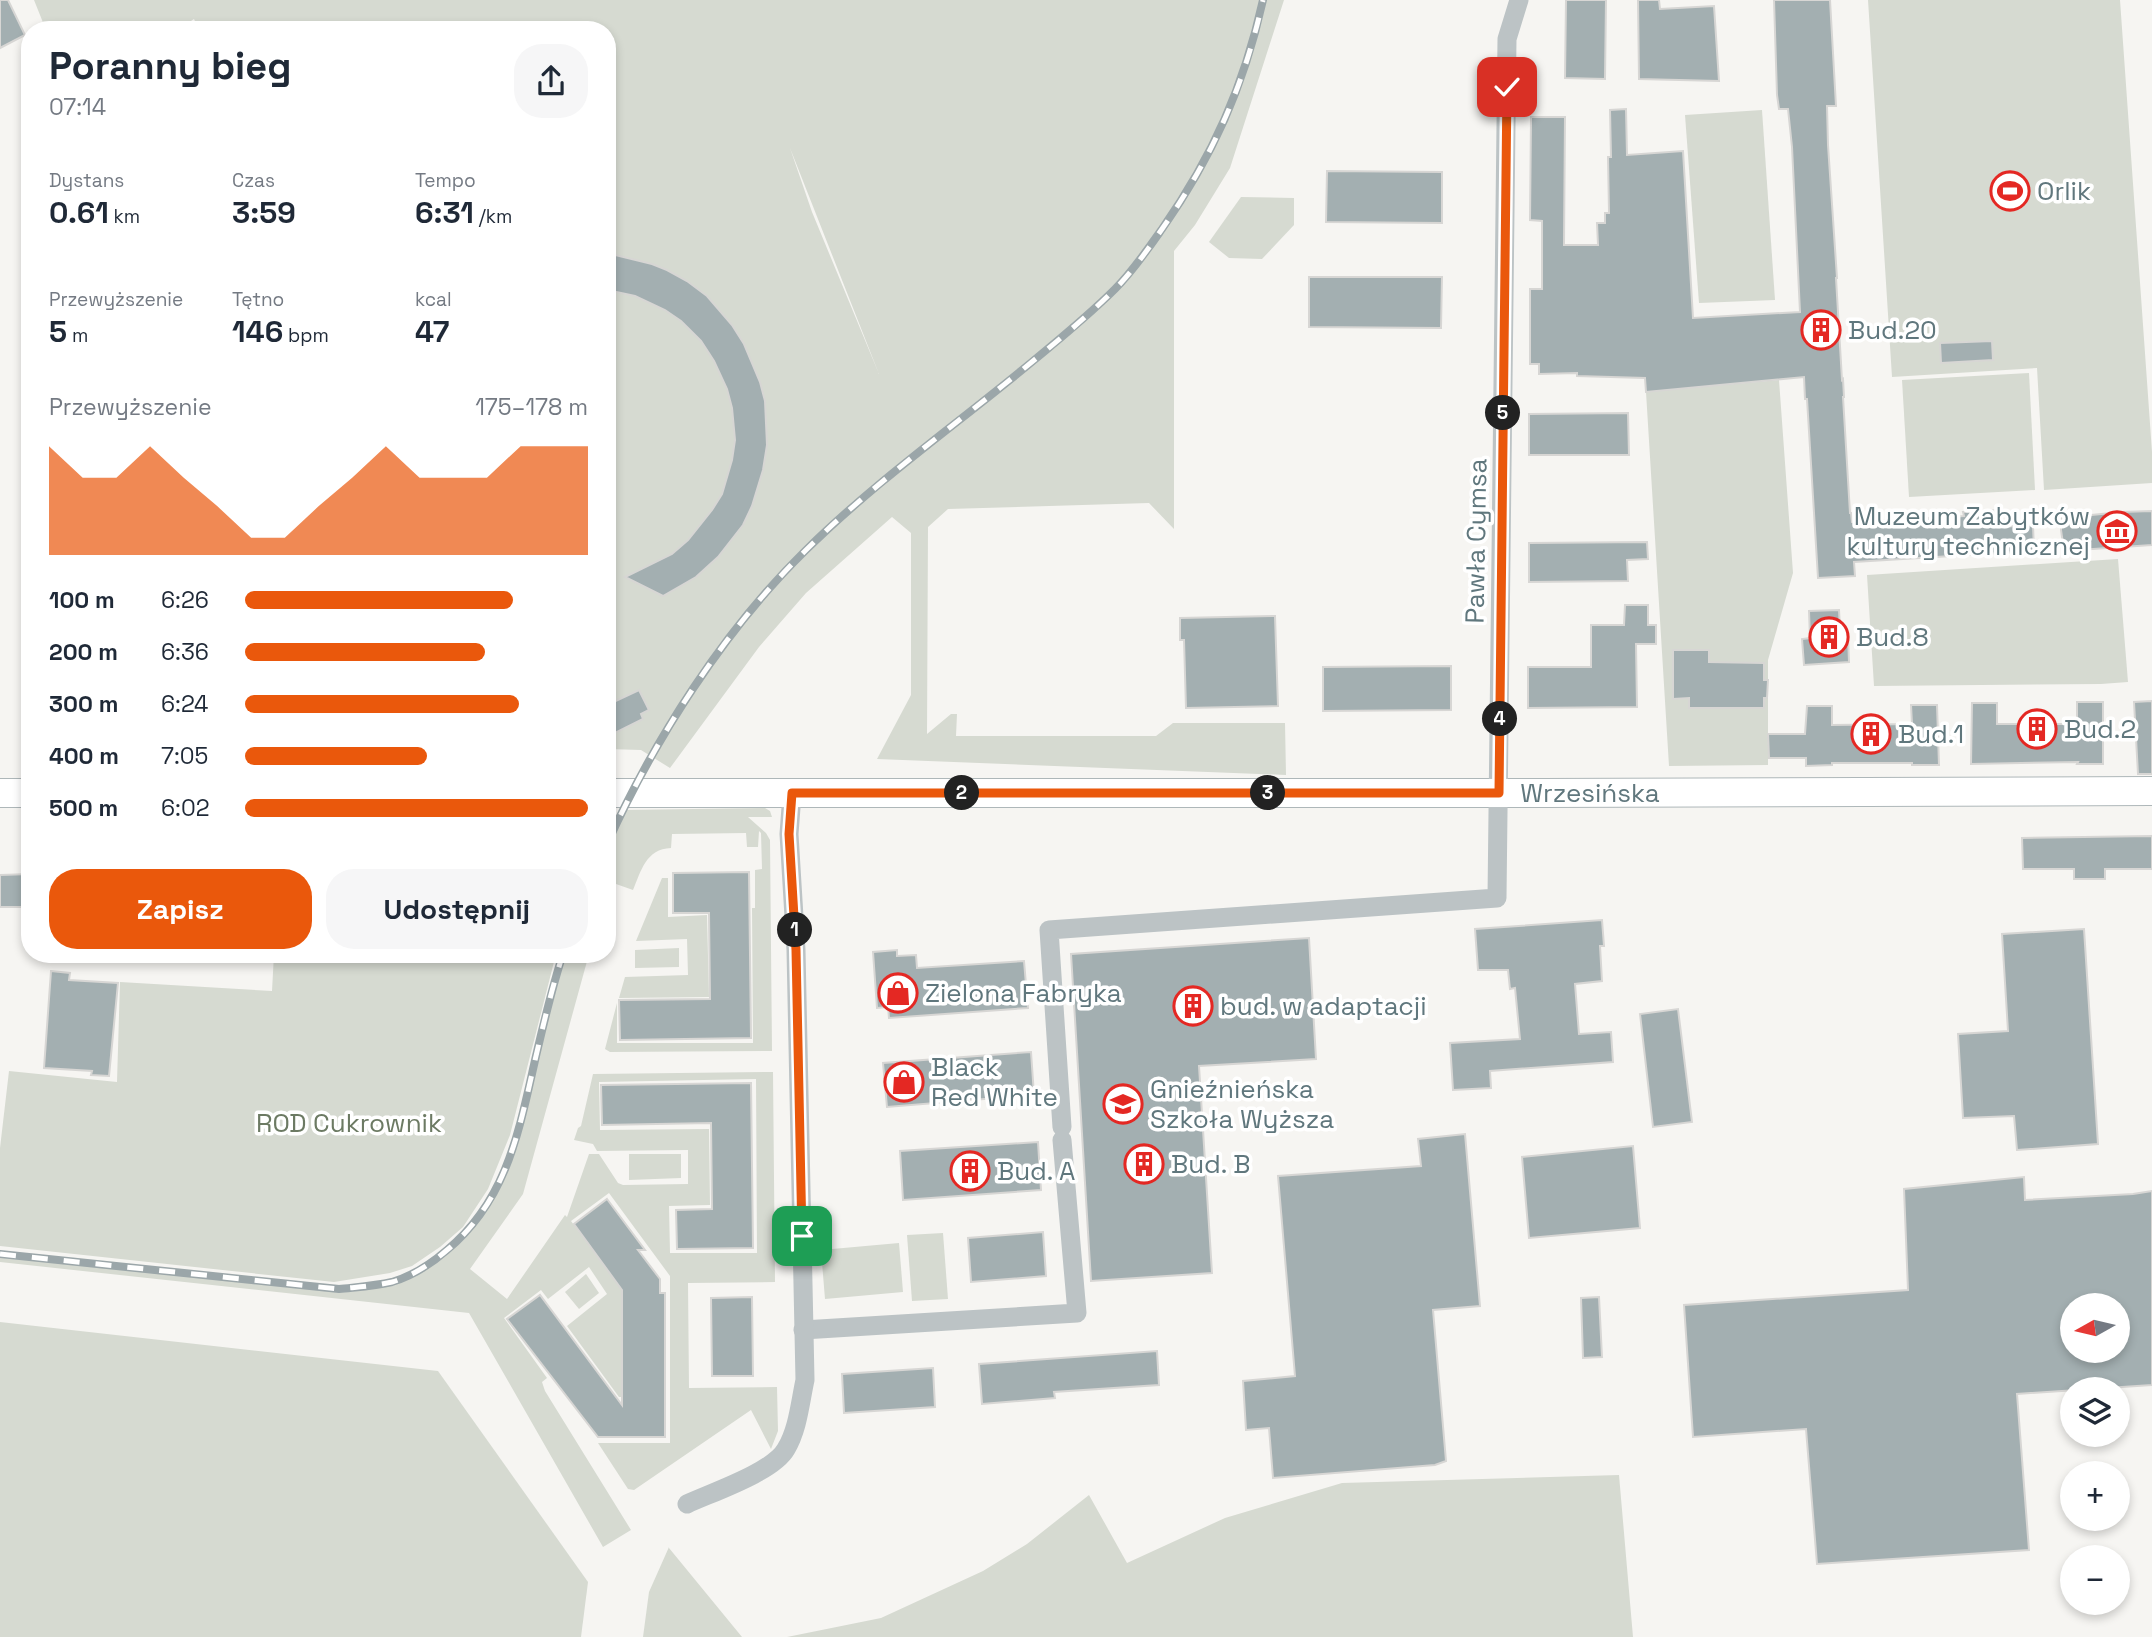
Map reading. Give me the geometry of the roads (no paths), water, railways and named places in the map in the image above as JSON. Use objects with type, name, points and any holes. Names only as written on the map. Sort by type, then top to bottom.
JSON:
[{"type":"street","name":"Pawła Cymsa","points":[[803,1330],[1077,1313],[1049,930],[1497,898],[1507,38],[1519,0]]},
{"type":"street","name":"Wrzesińska","points":[[616,793],[2152,791]]},
{"type":"street","points":[[0,793],[21,793]]},
{"type":"street","points":[[687,1504],[771,1466],[785,1451],[794,1433],[805,1380],[796,950],[789,834],[792,793]]},
{"type":"railway","points":[[616,826],[646,765],[693,688],[719,651],[776,581],[860,500],[1064,335],[1105,299],[1134,267],[1180,202],[1211,147],[1236,91],[1263,0]]},
{"type":"railway","points":[[0,1254],[339,1289],[392,1282],[414,1273],[441,1255],[468,1230],[497,1186],[508,1162],[524,1110],[560,963]]},
{"type":"place","name":"Orlik","points":[[2010,191]]},
{"type":"place","name":"Bud.20","points":[[1821,330]]},
{"type":"place","name":"Muzeum Zabytków kultury technicznej","points":[[2117,531]]},
{"type":"place","name":"Bud.8","points":[[1829,637]]},
{"type":"place","name":"Bud.2","points":[[2037,729]]},
{"type":"place","name":"Bud.1","points":[[1871,734]]},
{"type":"place","name":"Zielona Fabryka","points":[[898,993]]},
{"type":"place","name":"bud. w adaptacji","points":[[1193,1006]]},
{"type":"place","name":"Black Red White","points":[[904,1082]]},
{"type":"place","name":"Gnieźnieńska Szkoła Wyższa","points":[[1123,1104]]},
{"type":"place","name":"Bud. B","points":[[1144,1164]]},
{"type":"place","name":"Bud. A","points":[[970,1171]]},
{"type":"park label","name":"ROD Cukrownik","points":[[349,1123]]}]
